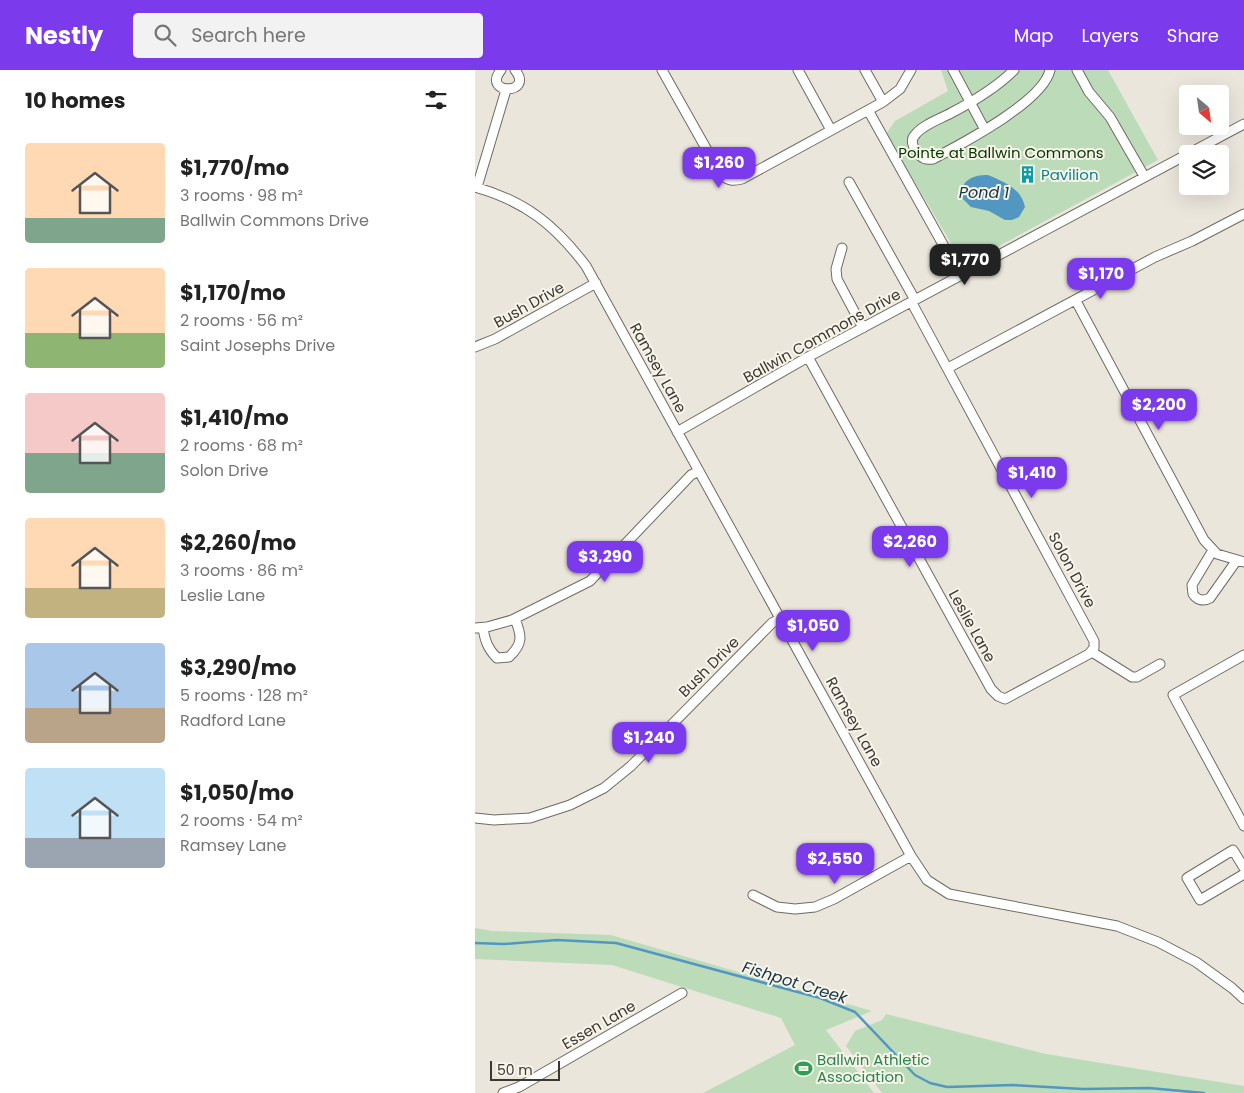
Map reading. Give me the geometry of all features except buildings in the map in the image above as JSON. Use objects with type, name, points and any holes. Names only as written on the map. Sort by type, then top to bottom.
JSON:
[{"type":"street","points":[[501,70],[497,75],[497,82],[506,90],[513,89],[518,84],[519,77],[515,70]]},
{"type":"street","points":[[662,70],[721,175],[728,180],[742,180],[883,102],[901,89],[911,70]]},
{"type":"street","points":[[798,70],[831,130]]},
{"type":"street","points":[[865,70],[883,102]]},
{"type":"street","points":[[953,70],[985,130]]},
{"type":"street","points":[[1014,70],[993,88],[970,103],[915,134],[913,146],[921,157],[927,160],[933,159],[996,124],[1034,93],[1049,75],[1050,70]]},
{"type":"street","points":[[1077,70],[1089,92],[1110,117],[1144,176]]},
{"type":"street","points":[[476,187],[506,90]]},
{"type":"street","points":[[868,110],[960,275]]},
{"type":"street","name":"Ballwin Commons Drive","points":[[677,432],[808,357],[1244,124]]},
{"type":"street","name":"Solon Drive","points":[[849,182],[1093,638],[1095,644],[1092,652]]},
{"type":"street","name":"Ramsey Lane","points":[[476,187],[512,200],[545,221],[577,254],[596,283],[911,856],[927,880],[949,894],[1117,926],[1158,942],[1196,962],[1244,999]]},
{"type":"street","points":[[948,368],[1155,257],[1192,241],[1244,214]]},
{"type":"street","points":[[842,248],[836,269],[837,279],[863,328]]},
{"type":"street","name":"Bush Drive","points":[[475,347],[495,339],[596,283]]},
{"type":"street","points":[[1076,301],[1204,540],[1217,554],[1241,561],[1209,598],[1198,600],[1193,594],[1192,586],[1213,550]]},
{"type":"street","name":"Leslie Lane","points":[[808,357],[991,689],[998,696],[1005,699],[1092,652]]},
{"type":"street","points":[[515,619],[521,634],[518,649],[509,657],[497,658],[485,642],[479,628],[515,619],[590,581],[691,475],[699,470]]},
{"type":"street","name":"Bush Drive","points":[[475,818],[494,820],[530,818],[570,805],[604,788],[631,766],[772,623],[781,618]]},
{"type":"street","points":[[1092,652],[1132,677],[1137,677],[1160,664]]},
{"type":"street","points":[[1244,655],[1173,695],[1244,826]]},
{"type":"street","points":[[1244,868],[1233,850],[1187,878],[1200,900],[1244,874]]},
{"type":"street","points":[[753,895],[777,907],[795,909],[815,907],[834,899],[911,856]]},
{"type":"street","name":"Essen Lane","points":[[503,1093],[519,1087],[682,993]]},
{"type":"green space","name":"Pointe at Ballwin Commons","points":[[941,70],[1108,70],[1158,160],[964,265],[886,134],[895,121],[948,91]]},
{"type":"green space","points":[[475,928],[493,931],[611,935],[872,1011],[826,1030],[874,1093],[703,1093],[795,1045],[781,1018],[612,965],[475,959]]},
{"type":"green space","points":[[886,1014],[1046,1054],[1244,1086],[1244,1093],[882,1093],[846,1046],[855,1031],[882,1020]]},
{"type":"water","name":"Pond 1","points":[[988,175],[1011,186],[1020,195],[1025,207],[1019,217],[1005,220],[989,211],[971,207],[961,197],[963,186],[972,177]]},
{"type":"waterway","name":"Fishpot Creek","points":[[475,943],[504,944],[557,940],[616,943],[820,998],[855,1012],[915,1075],[930,1083],[947,1087],[1013,1085],[1083,1089],[1149,1088],[1204,1093]]},
{"type":"place","name":"Pavilion","points":[[1027,175]]},
{"type":"place","name":"Ballwin Athletic Association","points":[[803,1069]]}]
